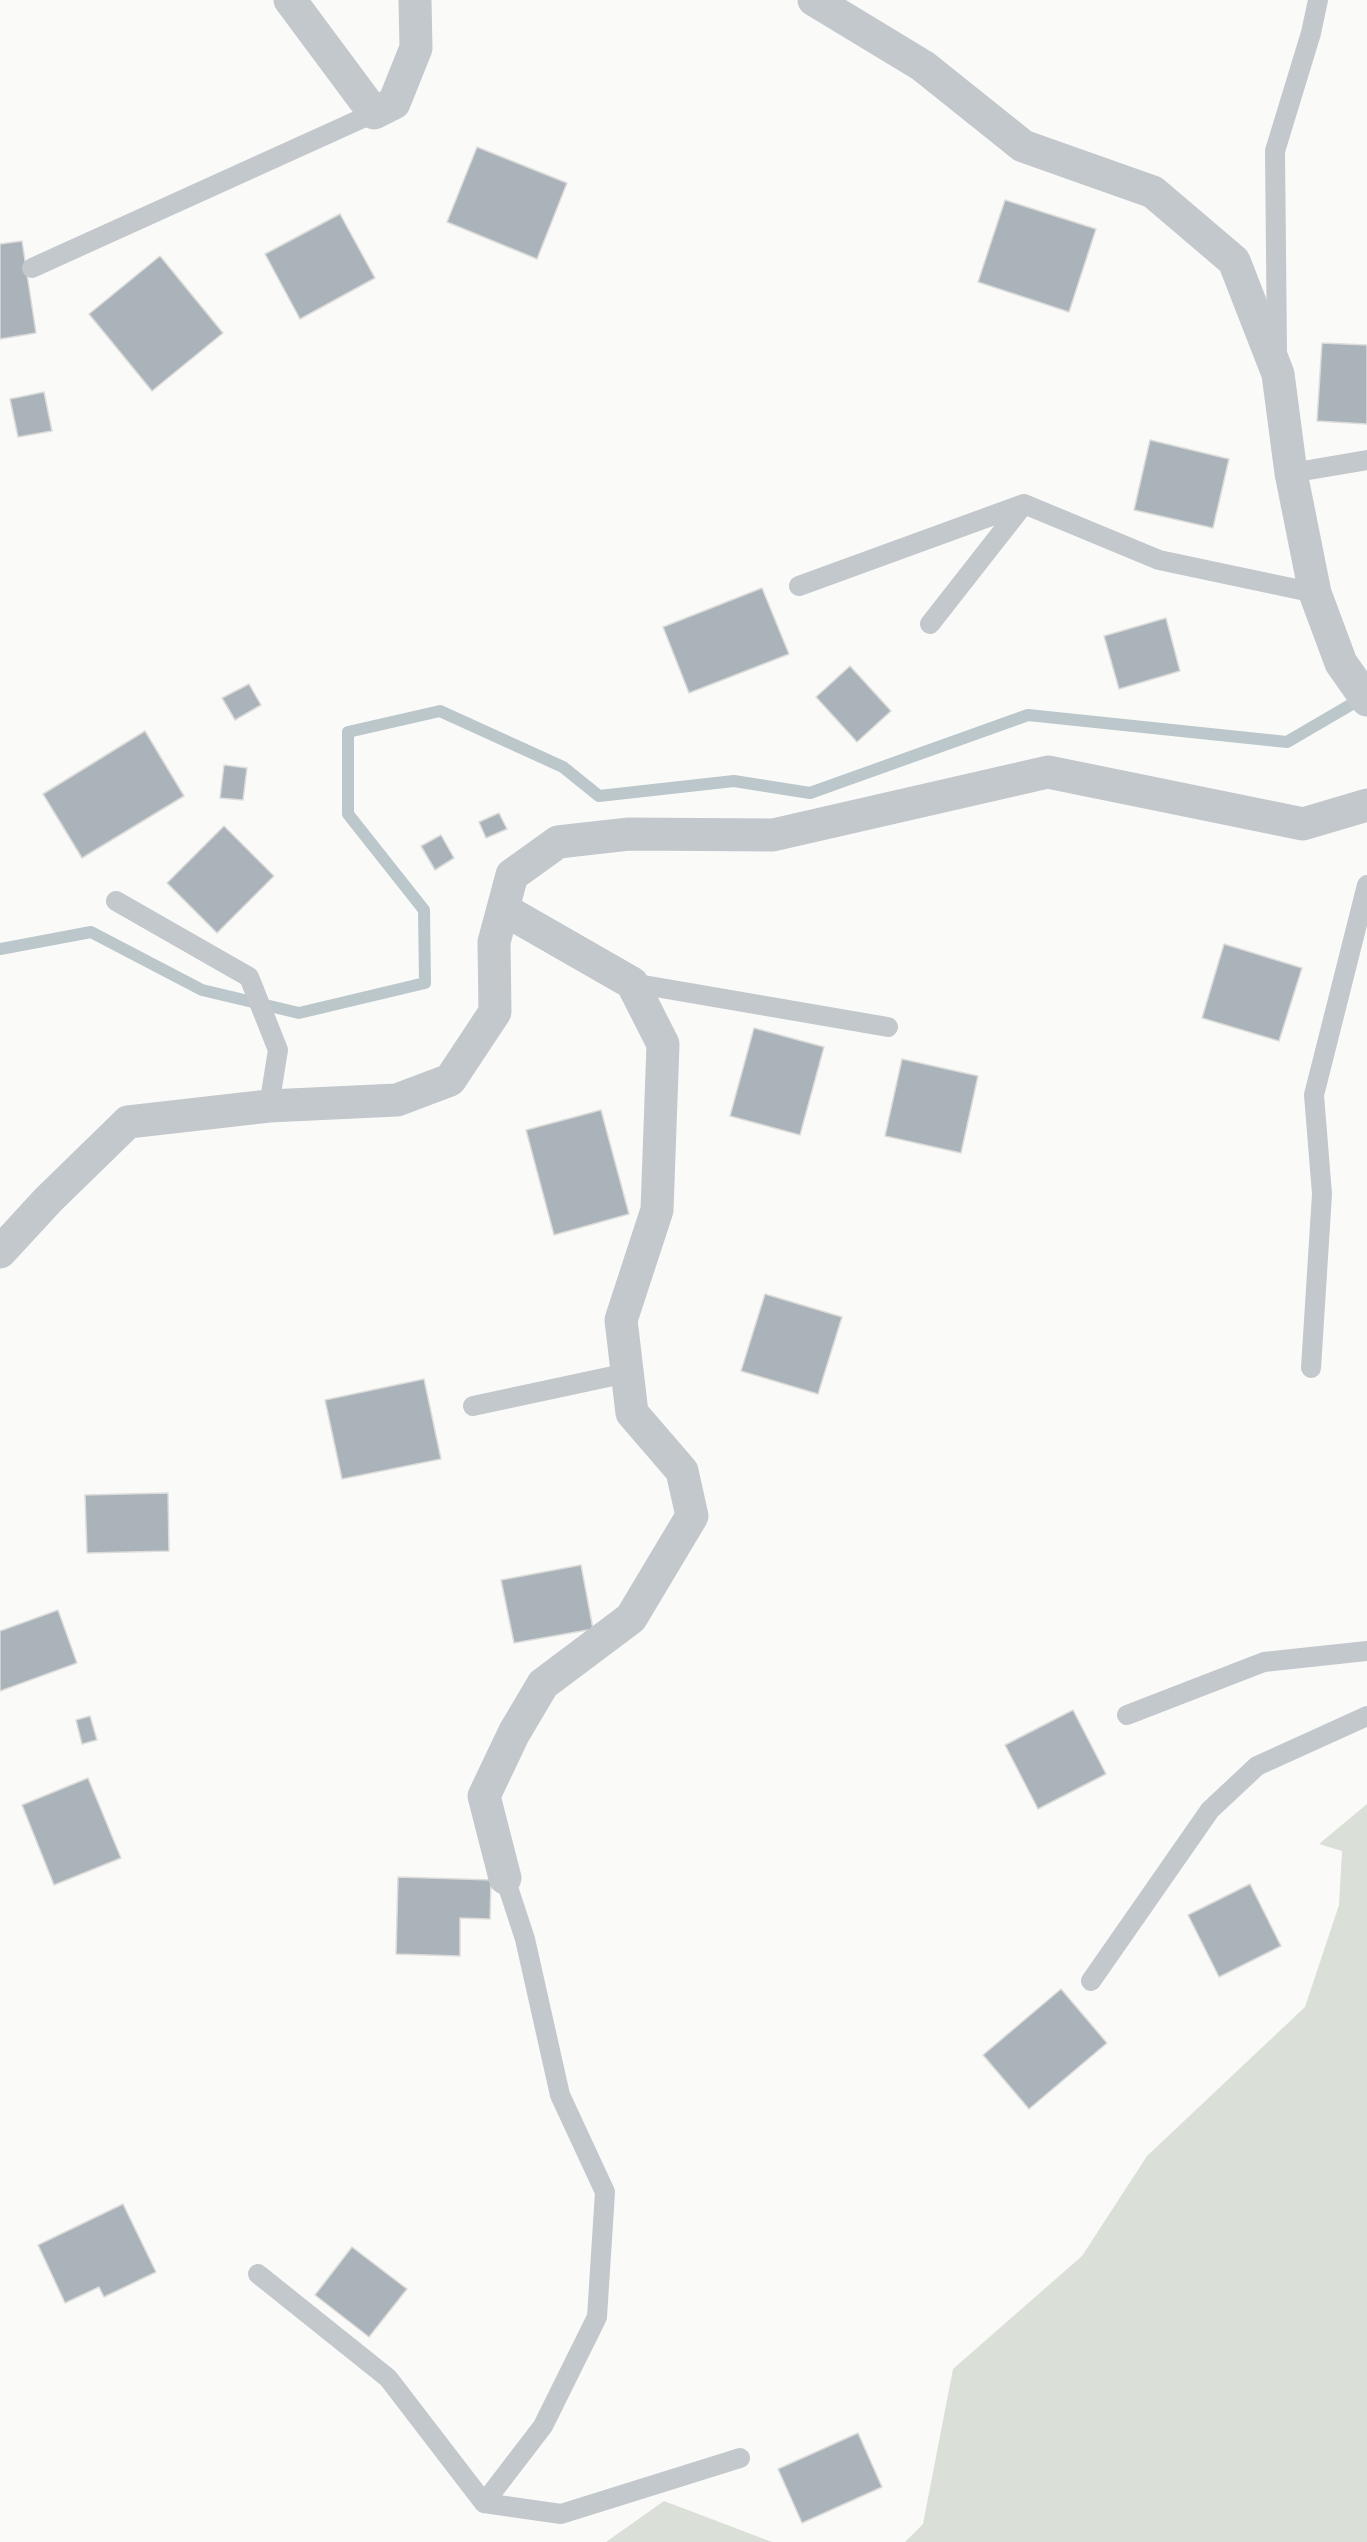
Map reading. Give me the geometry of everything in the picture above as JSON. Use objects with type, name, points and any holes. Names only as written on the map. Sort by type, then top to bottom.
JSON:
[{"type":"street","points":[[290,0],[374,113],[394,103],[416,48],[415,0]]},
{"type":"street","points":[[814,0],[923,66],[1023,146],[1152,192],[1234,261],[1278,374],[1291,473],[1315,593],[1341,663],[1367,700]]},
{"type":"street","points":[[0,1252],[48,1200],[128,1122],[269,1106],[397,1100],[450,1080],[495,1012],[495,942],[512,875],[558,842],[629,834],[773,835],[1048,772],[1303,824],[1367,805]]},
{"type":"street","points":[[503,909],[632,983],[663,1044],[657,1210],[621,1320],[632,1413],[682,1471],[692,1516],[631,1618],[543,1684],[514,1733],[484,1796],[505,1878]]},
{"type":"lane","points":[[1278,374],[1275,151],[1311,33],[1318,0]]},
{"type":"lane","points":[[32,268],[374,113]]},
{"type":"lane","points":[[1291,473],[1367,460]]},
{"type":"lane","points":[[799,586],[1024,504],[1160,560],[1315,593]]},
{"type":"lane","points":[[930,624],[1024,504]]},
{"type":"lane","points":[[1311,1368],[1322,1194],[1314,1095],[1367,885]]},
{"type":"lane","points":[[116,901],[249,977],[278,1050],[269,1106]]},
{"type":"lane","points":[[632,983],[888,1027]]},
{"type":"lane","points":[[473,1406],[627,1372]]},
{"type":"lane","points":[[1127,1715],[1264,1662],[1367,1651]]},
{"type":"lane","points":[[1091,1981],[1210,1810],[1257,1766],[1367,1716]]},
{"type":"lane","points":[[484,2503],[543,2426],[597,2317],[605,2192],[560,2095],[525,1939],[505,1878]]},
{"type":"lane","points":[[258,2274],[388,2378],[484,2503],[561,2514],[740,2458]]},
{"type":"shaded area","points":[[1367,1804],[1367,2542],[905,2542],[923,2524],[953,2369],[1082,2256],[1147,2156],[1305,2007],[1339,1905],[1342,1851],[1319,1844]]},
{"type":"shaded area","points":[[664,2501],[772,2542],[606,2542]]},
{"type":"building","points":[[477,147],[567,183],[537,259],[447,222]]},
{"type":"building","points":[[1005,200],[1096,229],[1069,312],[978,282]]},
{"type":"building","points":[[340,214],[375,278],[300,319],[265,254]]},
{"type":"building","points":[[22,241],[36,333],[0,339],[0,244]]},
{"type":"building","points":[[160,256],[223,333],[152,391],[89,314]]},
{"type":"building","points":[[1322,343],[1367,345],[1367,424],[1317,421]]},
{"type":"building","points":[[44,392],[52,431],[18,437],[10,399]]},
{"type":"building","points":[[1150,440],[1229,459],[1213,528],[1134,510]]},
{"type":"building","points":[[762,588],[789,654],[689,693],[663,627]]},
{"type":"building","points":[[1166,618],[1180,671],[1119,689],[1104,636]]},
{"type":"building","points":[[850,666],[891,711],[857,742],[816,697]]},
{"type":"building","points":[[249,684],[261,705],[235,720],[222,698]]},
{"type":"building","points":[[145,731],[184,796],[82,858],[43,794]]},
{"type":"building","points":[[224,765],[247,768],[243,800],[220,798]]},
{"type":"building","points":[[499,813],[507,829],[486,838],[479,822]]},
{"type":"building","points":[[224,826],[274,876],[217,933],[167,883]]},
{"type":"building","points":[[441,835],[454,858],[435,870],[421,846]]},
{"type":"building","points":[[1224,944],[1302,968],[1279,1041],[1202,1018]]},
{"type":"building","points":[[754,1028],[824,1047],[800,1135],[730,1116]]},
{"type":"building","points":[[902,1059],[978,1076],[961,1153],[885,1136]]},
{"type":"building","points":[[601,1110],[629,1214],[554,1235],[526,1130]]},
{"type":"building","points":[[765,1294],[842,1317],[818,1394],[741,1371]]},
{"type":"building","points":[[424,1379],[441,1459],[342,1479],[325,1400]]},
{"type":"building","points":[[168,1493],[169,1551],[87,1553],[85,1495]]},
{"type":"building","points":[[581,1565],[593,1629],[514,1643],[501,1580]]},
{"type":"building","points":[[58,1610],[77,1663],[0,1691],[0,1631]]},
{"type":"building","points":[[1073,1710],[1106,1774],[1038,1809],[1005,1745]]},
{"type":"building","points":[[90,1716],[97,1740],[82,1744],[76,1720]]},
{"type":"building","points":[[88,1778],[121,1858],[54,1885],[22,1805]]},
{"type":"building","points":[[398,1877],[491,1880],[490,1919],[460,1918],[460,1956],[396,1954]]},
{"type":"building","points":[[1250,1884],[1281,1946],[1219,1977],[1188,1915]]},
{"type":"building","points":[[1061,1989],[1107,2043],[1029,2109],[983,2055]]},
{"type":"building","points":[[123,2204],[156,2272],[104,2297],[99,2287],[65,2303],[38,2245]]},
{"type":"building","points":[[352,2247],[407,2289],[369,2337],[315,2295]]},
{"type":"building","points":[[858,2433],[882,2487],[802,2523],[778,2469]]},
{"type":"waterway","points":[[0,949],[91,932],[202,990],[299,1013],[425,983],[424,910],[348,814],[348,732],[440,711],[563,767],[599,796],[734,781],[810,793],[1028,715],[1287,742],[1364,697]]}]
